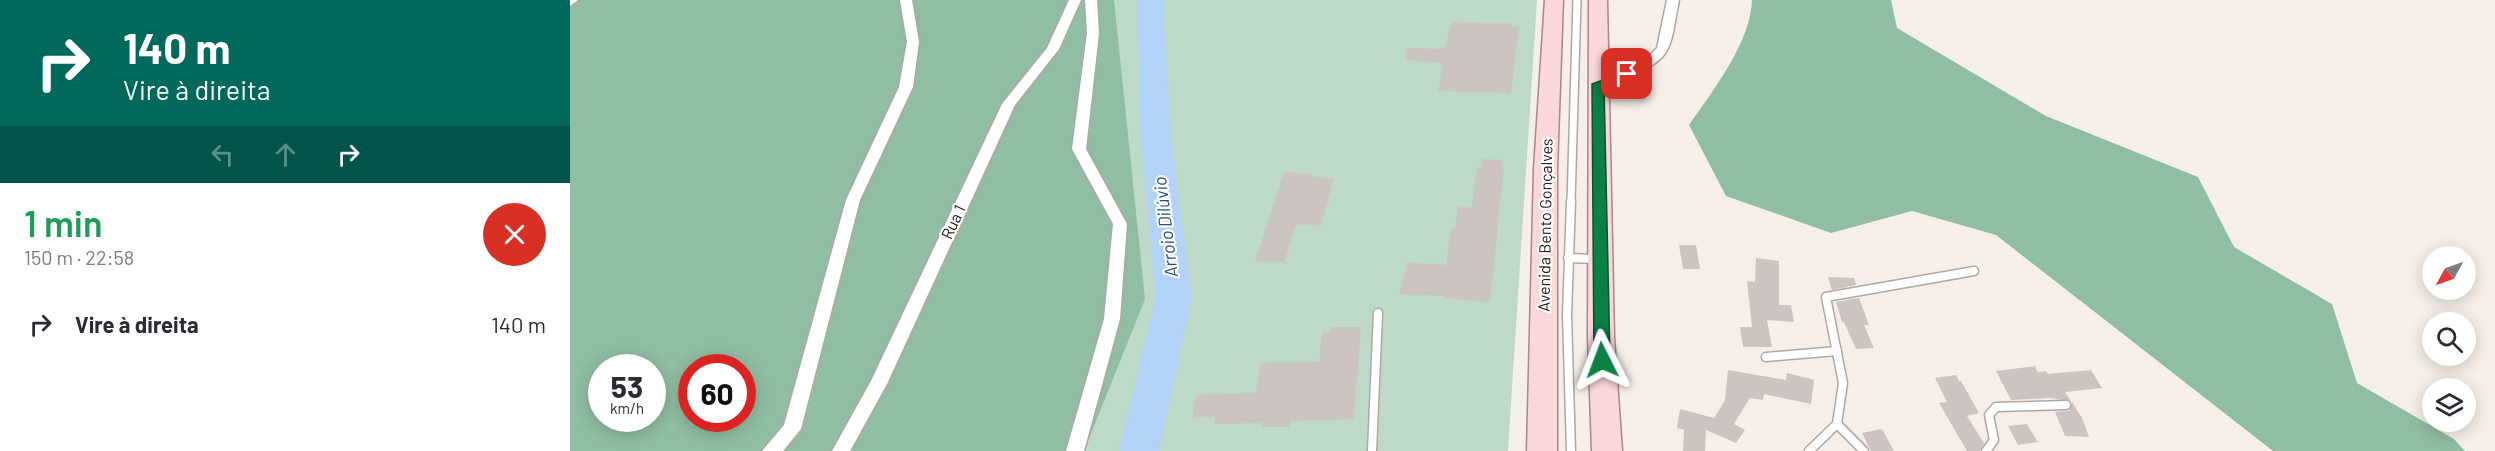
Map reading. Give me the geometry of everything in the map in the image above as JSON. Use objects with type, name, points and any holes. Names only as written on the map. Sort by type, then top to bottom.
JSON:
[{"type":"main road","name":"Avenida Bento Gonçalves","points":[[1542,451],[1542,311],[1549,70],[1554,0]]},
{"type":"main road","points":[[1598,0],[1601,338],[1607,451]]},
{"type":"street","points":[[771,451],[792,429],[853,200],[906,87],[913,42],[906,0]]},
{"type":"street","name":"Rua 1","points":[[841,451],[878,384],[1009,104],[1053,49],[1075,0]]},
{"type":"street","points":[[1075,451],[1112,319],[1120,224],[1079,149],[1093,33],[1091,0]]},
{"type":"street","points":[[1598,84],[1648,64],[1663,49],[1673,0]]},
{"type":"lane","points":[[1570,451],[1566,315],[1577,0]]},
{"type":"lane","points":[[1568,258],[1600,259]]},
{"type":"lane","points":[[1809,451],[1837,424],[1843,383],[1826,297],[1974,271]]},
{"type":"lane","points":[[1372,451],[1378,312]]},
{"type":"lane","points":[[1766,357],[1837,351]]},
{"type":"lane","points":[[1986,451],[1995,440],[1989,414],[1996,407],[2066,405]]},
{"type":"lane","points":[[1837,424],[1864,451]]},
{"type":"green space","points":[[570,0],[1537,0],[1508,451],[570,451]]},
{"type":"green space","points":[[570,0],[1114,0],[1145,299],[1084,451],[570,451]]},
{"type":"green space","points":[[1752,0],[1891,0],[1897,28],[2046,116],[2198,177],[2234,247],[2332,304],[2357,383],[2422,421],[2422,432],[2442,432],[2454,439],[2465,451],[2273,451],[1996,235],[1912,211],[1831,233],[1726,196],[1689,125],[1729,66],[1745,33]]},
{"type":"building","points":[[1452,22],[1512,23],[1512,27],[1519,27],[1511,93],[1438,91],[1443,63],[1405,60],[1406,48],[1444,49]]},
{"type":"building","points":[[1482,159],[1501,160],[1501,167],[1504,167],[1490,302],[1444,298],[1444,296],[1399,294],[1408,262],[1446,265],[1451,228],[1455,228],[1458,206],[1472,207],[1477,167],[1482,167]]},
{"type":"building","points":[[1284,172],[1312,174],[1310,177],[1334,179],[1321,226],[1296,225],[1284,262],[1255,261]]},
{"type":"building","points":[[1679,245],[1696,245],[1700,269],[1683,269]]},
{"type":"building","points":[[1756,258],[1779,261],[1779,305],[1791,305],[1794,322],[1767,320],[1772,347],[1743,347],[1740,327],[1752,327],[1747,281],[1755,282]]},
{"type":"building","points":[[1828,277],[1854,278],[1856,285],[1832,290]]},
{"type":"building","points":[[1859,298],[1869,325],[1864,325],[1874,348],[1856,349],[1842,322],[1836,302]]},
{"type":"building","points":[[1330,327],[1361,327],[1354,419],[1290,421],[1289,427],[1261,427],[1262,423],[1214,424],[1215,417],[1192,418],[1196,395],[1256,393],[1261,363],[1319,362],[1322,333],[1330,333]]},
{"type":"building","points":[[2035,366],[2038,372],[2046,371],[2048,374],[2091,370],[2102,388],[2065,392],[2071,401],[2050,398],[2011,400],[1996,371]]},
{"type":"building","points":[[1728,370],[1786,380],[1787,373],[1814,380],[1811,404],[1764,394],[1763,400],[1750,398],[1734,424],[1745,430],[1736,443],[1706,430],[1705,451],[1683,451],[1684,430],[1677,428],[1680,409],[1714,418],[1725,400]]},
{"type":"building","points":[[1956,375],[1979,413],[1967,416],[1984,443],[1980,451],[1967,451],[1939,403],[1947,402],[1935,378]]},
{"type":"building","points":[[2072,402],[2082,418],[2089,437],[2065,436],[2055,412],[2069,411]]},
{"type":"building","points":[[2027,424],[2038,442],[2018,445],[2008,426]]},
{"type":"building","points":[[1882,429],[1894,451],[1871,451],[1862,433]]},
{"type":"waterway","name":"Arroio Dilúvio","points":[[1139,451],[1174,298],[1156,137],[1150,0]]},
{"type":"route","points":[[1602,360],[1598,84],[1627,74]]}]
